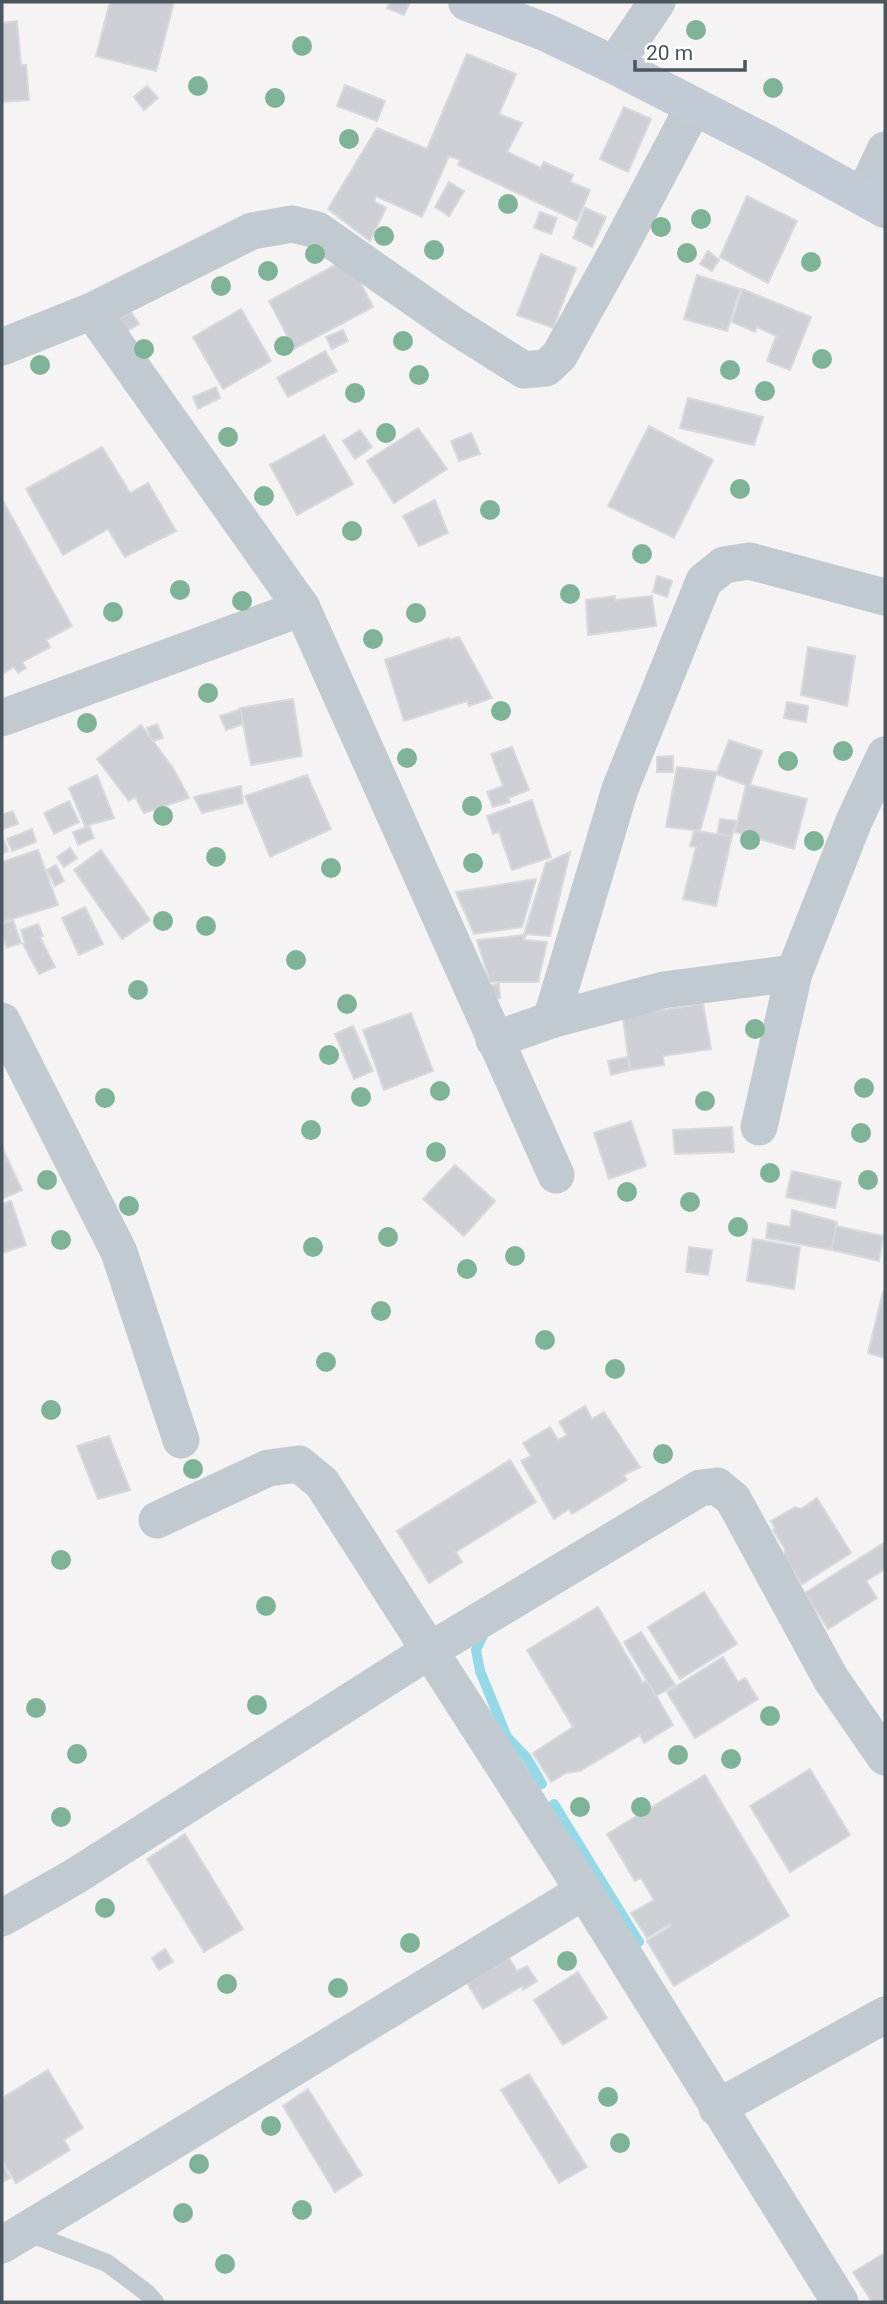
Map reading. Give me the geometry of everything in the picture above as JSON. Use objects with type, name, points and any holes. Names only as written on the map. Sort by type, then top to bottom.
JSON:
[{"type":"main road","points":[[467,2],[545,32],[614,65],[762,141],[874,203]]},
{"type":"street","points":[[614,65],[657,2]]},
{"type":"street","points":[[2,347],[92,311],[252,231],[292,224],[317,230],[453,325],[524,370],[545,368],[559,356],[694,107]]},
{"type":"street","points":[[874,203],[885,150]]},
{"type":"street","points":[[92,311],[302,608],[556,1175]]},
{"type":"street","points":[[551,1020],[620,789],[704,581],[724,565],[749,561],[885,597]]},
{"type":"street","points":[[2,718],[302,608]]},
{"type":"street","points":[[759,1126],[794,973],[854,821],[885,755]]},
{"type":"street","points":[[494,1041],[551,1020],[663,990],[794,973]]},
{"type":"street","points":[[2,1021],[119,1252],[181,1440]]},
{"type":"street","points":[[157,1520],[268,1468],[299,1464],[322,1483],[584,1891],[840,2302]]},
{"type":"street","points":[[2,1918],[74,1877],[429,1651],[700,1488],[717,1486],[733,1499],[831,1679],[885,1757]]},
{"type":"street","points":[[14,2239],[584,1891]]},
{"type":"street","points":[[717,2108],[885,2015]]},
{"type":"lane","points":[[14,2239],[107,2263],[155,2302]]},
{"type":"building","points":[[110,2],[174,2],[156,71],[96,56]]},
{"type":"building","points":[[390,2],[410,2],[404,15],[387,8]]},
{"type":"building","points":[[17,21],[21,65],[26,65],[29,100],[2,102],[2,23]]},
{"type":"building","points":[[467,54],[516,74],[499,114],[522,123],[507,152],[541,168],[544,162],[573,175],[570,182],[590,190],[577,221],[458,165],[460,160],[449,156],[422,217],[376,196],[374,201],[386,208],[370,241],[328,209],[377,128],[427,149]]},
{"type":"building","points":[[345,85],[385,101],[377,121],[337,106]]},
{"type":"building","points":[[147,86],[158,98],[144,110],[134,97]]},
{"type":"building","points":[[624,107],[651,119],[628,172],[600,159]]},
{"type":"building","points":[[449,182],[464,191],[449,216],[435,207]]},
{"type":"building","points":[[747,196],[797,221],[768,283],[720,257]]},
{"type":"building","points":[[585,208],[606,217],[592,247],[573,238]]},
{"type":"building","points":[[540,212],[557,218],[551,234],[534,228]]},
{"type":"building","points":[[708,251],[719,260],[712,271],[700,264]]},
{"type":"building","points":[[541,254],[576,268],[553,328],[517,315]]},
{"type":"building","points":[[348,258],[373,307],[294,349],[269,301]]},
{"type":"building","points":[[697,275],[740,289],[727,331],[684,319]]},
{"type":"building","points":[[742,289],[811,317],[790,370],[767,361],[776,336],[757,327],[755,332],[732,322]]},
{"type":"building","points":[[241,309],[271,361],[223,389],[193,337]]},
{"type":"building","points":[[131,312],[139,324],[120,335],[113,322]]},
{"type":"building","points":[[343,330],[348,341],[332,349],[326,337]]},
{"type":"building","points":[[325,351],[337,371],[288,397],[277,378]]},
{"type":"building","points":[[216,387],[220,398],[198,409],[193,397]]},
{"type":"building","points":[[688,398],[763,417],[754,445],[680,428]]},
{"type":"building","points":[[649,426],[713,460],[674,538],[608,506]]},
{"type":"building","points":[[418,428],[447,469],[394,503],[367,461]]},
{"type":"building","points":[[360,430],[372,447],[355,459],[343,441]]},
{"type":"building","points":[[471,433],[480,454],[459,461],[451,441]]},
{"type":"building","points":[[324,435],[353,484],[297,515],[270,465]]},
{"type":"building","points":[[102,447],[130,493],[148,483],[176,531],[125,557],[108,529],[63,555],[26,489]]},
{"type":"building","points":[[2,499],[72,626],[46,640],[50,647],[22,662],[26,668],[18,673],[14,667],[2,674]]},
{"type":"building","points":[[435,500],[448,533],[419,546],[403,516]]},
{"type":"building","points":[[657,576],[672,581],[667,597],[653,592]]},
{"type":"building","points":[[615,596],[615,600],[652,596],[656,626],[588,635],[586,600]]},
{"type":"building","points":[[459,637],[492,698],[469,706],[467,701],[404,721],[385,660]]},
{"type":"building","points":[[808,647],[855,656],[847,706],[801,695]]},
{"type":"building","points":[[293,699],[302,756],[251,765],[240,708]]},
{"type":"building","points":[[787,702],[808,706],[806,722],[784,718]]},
{"type":"building","points":[[241,709],[243,724],[226,730],[220,716]]},
{"type":"building","points":[[157,724],[163,738],[152,741],[147,728]]},
{"type":"building","points":[[141,725],[173,768],[189,798],[144,813],[135,797],[129,801],[97,759]]},
{"type":"building","points":[[729,740],[762,751],[750,785],[807,799],[794,849],[735,832],[746,785],[716,774],[700,831],[666,827],[677,767],[717,772]]},
{"type":"building","points":[[512,747],[529,790],[508,798],[510,802],[493,807],[487,792],[503,786],[491,754]]},
{"type":"building","points":[[673,756],[673,772],[657,772],[657,757]]},
{"type":"building","points":[[97,775],[114,818],[85,826],[69,788]]},
{"type":"building","points":[[307,775],[331,829],[270,857],[245,796]]},
{"type":"building","points":[[241,786],[243,803],[202,813],[194,797]]},
{"type":"building","points":[[532,800],[551,857],[512,870],[499,832],[493,834],[487,816]]},
{"type":"building","points":[[69,801],[79,822],[54,834],[44,813]]},
{"type":"building","points":[[13,811],[18,824],[3,829],[2,815]]},
{"type":"building","points":[[720,819],[737,821],[732,836],[717,834]]},
{"type":"building","points":[[89,826],[94,838],[78,845],[73,832]]},
{"type":"building","points":[[32,829],[36,842],[12,851],[7,839]]},
{"type":"building","points":[[694,831],[732,836],[716,906],[683,899],[696,847],[690,846]]},
{"type":"building","points":[[2,836],[8,851],[2,854]]},
{"type":"building","points":[[70,848],[77,858],[64,867],[57,857]]},
{"type":"building","points":[[38,850],[58,905],[2,922],[2,862]]},
{"type":"building","points":[[101,850],[150,920],[122,939],[74,870]]},
{"type":"building","points":[[570,852],[550,936],[524,934],[546,863]]},
{"type":"building","points":[[56,865],[64,881],[55,886],[47,870]]},
{"type":"building","points":[[536,879],[522,927],[474,934],[456,892]]},
{"type":"building","points":[[85,907],[103,944],[79,955],[62,918]]},
{"type":"building","points":[[13,920],[21,943],[6,948],[2,924]]},
{"type":"building","points":[[38,924],[43,936],[40,937],[55,967],[39,974],[23,944],[25,943],[21,930]]},
{"type":"building","points":[[526,935],[524,940],[547,942],[538,982],[490,982],[477,940]]},
{"type":"building","points":[[499,984],[500,998],[485,1000],[484,986]]},
{"type":"building","points":[[656,1004],[657,1011],[703,1004],[711,1049],[663,1056],[664,1065],[630,1070],[622,1011]]},
{"type":"building","points":[[411,1013],[433,1071],[384,1090],[363,1030]]},
{"type":"building","points":[[353,1026],[373,1071],[354,1079],[335,1034]]},
{"type":"building","points":[[628,1057],[630,1070],[611,1075],[608,1061]]},
{"type":"building","points":[[631,1121],[646,1166],[609,1179],[594,1133]]},
{"type":"building","points":[[732,1127],[734,1152],[675,1154],[673,1130]]},
{"type":"building","points":[[2,1147],[22,1190],[2,1199]]},
{"type":"building","points":[[455,1165],[495,1201],[464,1236],[423,1199]]},
{"type":"building","points":[[792,1171],[841,1182],[835,1208],[786,1197]]},
{"type":"building","points":[[11,1201],[26,1245],[2,1253],[2,1204]]},
{"type":"building","points":[[792,1210],[837,1222],[832,1250],[766,1238],[768,1223],[790,1227]]},
{"type":"building","points":[[836,1226],[883,1236],[879,1261],[832,1250]]},
{"type":"building","points":[[753,1239],[800,1247],[794,1289],[747,1281]]},
{"type":"building","points":[[689,1247],[712,1250],[708,1275],[686,1272]]},
{"type":"building","points":[[883,1292],[885,1293],[885,1358],[868,1353]]},
{"type":"building","points":[[585,1406],[592,1419],[604,1412],[640,1467],[624,1475],[627,1480],[572,1514],[569,1509],[554,1519],[521,1461],[531,1456],[523,1443],[550,1427],[558,1440],[567,1435],[559,1422]]},
{"type":"building","points":[[109,1436],[130,1490],[98,1499],[77,1446]]},
{"type":"building","points":[[510,1460],[536,1502],[456,1552],[462,1562],[429,1583],[397,1531]]},
{"type":"building","points":[[817,1498],[851,1553],[802,1584],[784,1556],[785,1549],[773,1530],[775,1528],[771,1521],[795,1507],[801,1509]]},
{"type":"building","points":[[885,1542],[885,1569],[866,1581],[877,1598],[828,1629],[805,1593]]},
{"type":"building","points":[[704,1592],[737,1644],[680,1679],[648,1627]]},
{"type":"building","points":[[598,1607],[643,1683],[647,1680],[673,1725],[644,1743],[640,1735],[580,1771],[566,1773],[551,1782],[533,1753],[573,1727],[527,1650]]},
{"type":"building","points":[[641,1632],[675,1685],[656,1696],[624,1642]]},
{"type":"building","points":[[723,1657],[738,1682],[745,1678],[758,1699],[695,1738],[667,1692]]},
{"type":"building","points":[[810,1769],[850,1835],[790,1872],[750,1806]]},
{"type":"building","points":[[705,1775],[789,1916],[674,1986],[647,1941],[671,1926],[670,1924],[647,1938],[631,1913],[654,1900],[641,1878],[635,1881],[607,1834]]},
{"type":"building","points":[[185,1834],[243,1929],[204,1952],[147,1859]]},
{"type":"building","points":[[165,1949],[173,1962],[159,1970],[152,1958]]},
{"type":"building","points":[[509,1958],[517,1971],[527,1966],[537,1981],[523,1990],[522,1986],[483,2009],[467,1983]]},
{"type":"building","points":[[578,1972],[607,2018],[563,2045],[534,2000]]},
{"type":"building","points":[[48,2070],[83,2128],[64,2140],[70,2150],[16,2183],[2,2160],[2,2098]]},
{"type":"building","points":[[529,2074],[587,2167],[559,2183],[501,2090]]},
{"type":"building","points":[[308,2089],[362,2175],[335,2192],[283,2106]]},
{"type":"building","points":[[2,2164],[10,2178],[2,2182]]},
{"type":"building","points":[[885,2253],[885,2302],[872,2302],[853,2272]]},
{"type":"waterway","points":[[485,1631],[476,1650],[480,1671],[507,1737],[527,1758],[542,1784]]},
{"type":"waterway","points":[[554,1804],[639,1942]]}]
